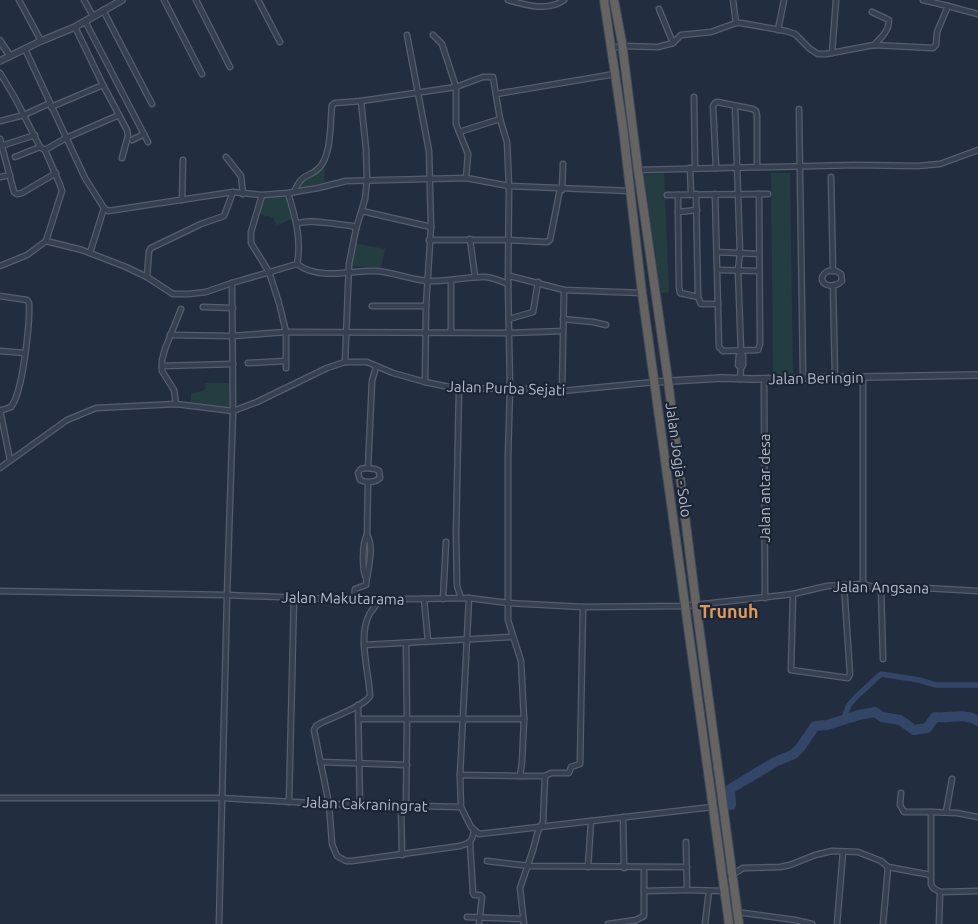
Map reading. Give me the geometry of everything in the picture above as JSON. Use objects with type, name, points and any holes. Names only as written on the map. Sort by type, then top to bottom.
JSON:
[{"type":"highway","name":"Jalan Jogja - Solo","points":[[604,0],[631,191],[642,293],[729,924]]},
{"type":"highway","name":"Jalan Jogja - Solo","points":[[614,0],[668,380],[739,924]]},
{"type":"highway","points":[[618,97],[629,96]]},
{"type":"street","points":[[19,0],[41,40]]},
{"type":"street","points":[[84,0],[92,16]]},
{"type":"street","points":[[164,0],[202,74]]},
{"type":"street","points":[[196,0],[230,67]]},
{"type":"street","points":[[258,0],[280,42]]},
{"type":"street","points":[[508,0],[534,6],[551,6],[559,4],[564,0]]},
{"type":"street","points":[[733,0],[736,23]]},
{"type":"street","points":[[778,30],[784,0]]},
{"type":"street","points":[[832,53],[836,0]]},
{"type":"street","points":[[923,0],[978,14]]},
{"type":"street","points":[[0,61],[41,40],[75,27],[117,1]]},
{"type":"street","points":[[611,48],[622,46],[652,48],[672,43],[681,35],[711,32],[736,23],[752,24],[795,34],[818,54],[874,45],[933,48],[936,45],[937,32],[948,6]]},
{"type":"street","points":[[659,9],[672,43]]},
{"type":"street","points":[[104,10],[152,104]]},
{"type":"street","points":[[872,12],[890,22],[883,36],[874,45]]},
{"type":"street","points":[[85,21],[148,142]]},
{"type":"street","points":[[75,27],[128,133],[122,158]]},
{"type":"street","points":[[406,35],[429,151],[431,228],[426,306],[425,382]]},
{"type":"street","points":[[433,35],[442,44],[456,87],[456,124],[468,154],[466,178]]},
{"type":"street","points":[[0,41],[10,56]]},
{"type":"street","points":[[25,49],[88,184],[104,208],[112,211],[233,192],[262,195],[288,193],[346,181],[466,178],[509,186],[561,190],[631,191]]},
{"type":"street","points":[[0,73],[56,173],[62,190],[46,241],[27,255],[0,266]]},
{"type":"street","points":[[496,94],[615,74]]},
{"type":"street","points":[[294,192],[301,178],[320,168],[329,141],[332,105],[335,102],[361,101],[456,87],[491,76],[493,78],[500,119],[507,142],[509,186],[508,620],[512,637],[522,661],[524,719],[520,776]]},
{"type":"street","points":[[0,121],[24,115],[103,85]]},
{"type":"street","points":[[694,97],[692,168],[696,210],[698,297],[701,304],[718,304]]},
{"type":"street","points":[[345,362],[348,269],[367,181],[361,101]]},
{"type":"street","points":[[716,168],[714,106],[717,102],[756,111],[757,167]]},
{"type":"street","points":[[735,106],[740,253],[738,270],[741,351],[738,365],[741,368],[740,379]]},
{"type":"street","points":[[799,109],[803,378]]},
{"type":"street","points":[[15,158],[119,115]]},
{"type":"street","points":[[459,132],[500,119]]},
{"type":"street","points":[[132,140],[144,134]]},
{"type":"street","points":[[1,146],[35,135]]},
{"type":"street","points":[[0,139],[14,192],[17,194],[56,173]]},
{"type":"street","points":[[638,170],[856,165],[917,166],[940,164],[978,150]]},
{"type":"street","points":[[226,157],[241,176],[243,194]]},
{"type":"street","points":[[182,200],[183,160]]},
{"type":"street","points":[[429,240],[470,239],[544,242],[550,240],[561,190],[563,164]]},
{"type":"street","points":[[0,178],[10,175]]},
{"type":"street","points":[[831,177],[833,271]]},
{"type":"street","points":[[147,277],[149,251],[151,248],[201,224],[224,216],[233,192]]},
{"type":"street","points":[[288,193],[298,224],[299,256],[297,264]]},
{"type":"street","points":[[715,194],[719,347],[723,350],[741,351],[758,350],[759,348],[759,194]]},
{"type":"street","points":[[667,195],[768,194]]},
{"type":"street","points":[[262,195],[250,237],[251,243],[269,272],[280,305],[286,332],[286,368]]},
{"type":"street","points":[[678,195],[680,293],[698,297]]},
{"type":"street","points":[[90,253],[104,208]]},
{"type":"street","points":[[678,212],[696,210]]},
{"type":"street","points":[[362,211],[431,228]]},
{"type":"street","points":[[298,224],[301,222],[323,223],[353,226],[356,229]]},
{"type":"street","points":[[470,239],[476,277]]},
{"type":"street","points":[[46,241],[90,253],[147,277],[173,294],[206,292],[297,264]]},
{"type":"street","points":[[717,252],[759,254]]},
{"type":"street","points":[[297,264],[304,269],[327,274],[348,269],[377,271],[428,280],[451,281],[489,277],[538,282],[564,291],[642,293]]},
{"type":"street","points":[[718,270],[758,271]]},
{"type":"street","points":[[839,272],[842,278],[840,283],[834,286],[825,284],[822,281],[824,273],[839,272]]},
{"type":"street","points":[[451,281],[451,332]]},
{"type":"street","points":[[509,319],[533,312],[538,282]]},
{"type":"street","points":[[219,924],[233,411],[232,284]]},
{"type":"street","points":[[834,286],[836,378]]},
{"type":"street","points":[[562,392],[564,291]]},
{"type":"street","points":[[0,296],[27,300],[29,303],[29,335],[15,402],[11,407],[0,410],[10,460]]},
{"type":"street","points":[[372,306],[426,306]]},
{"type":"street","points":[[203,307],[233,308]]},
{"type":"street","points":[[176,404],[174,390],[165,377],[162,366],[163,354],[181,309]]},
{"type":"street","points":[[563,319],[606,325]]},
{"type":"street","points":[[170,335],[232,336],[286,332],[346,334],[562,331]]},
{"type":"street","points":[[0,351],[25,353]]},
{"type":"street","points":[[248,362],[286,361]]},
{"type":"street","name":"Jalan Purba Sejati","points":[[0,468],[67,420],[96,408],[176,404],[233,411],[257,402],[327,368],[345,362],[367,362],[376,367],[425,382],[460,389],[510,388],[562,392],[655,382]]},
{"type":"street","points":[[162,366],[233,364]]},
{"type":"street","points":[[368,468],[372,381],[376,367]]},
{"type":"street","name":"Jalan Beringin","points":[[655,382],[668,380],[978,376]]},
{"type":"street","points":[[863,377],[863,584]]},
{"type":"street","name":"Jalan antar desa","points":[[764,379],[765,598]]},
{"type":"street","points":[[460,389],[456,534],[457,586],[461,598]]},
{"type":"street","points":[[368,468],[379,471],[381,476],[377,481],[368,482],[360,480],[358,472],[361,469],[368,468]]},
{"type":"street","points":[[354,600],[355,588],[366,585],[366,578],[369,573],[366,560],[370,543],[367,534],[368,482]]},
{"type":"street","points":[[444,599],[446,542]]},
{"type":"street","name":"Jalan Angsana","points":[[685,606],[765,598],[827,586],[863,584],[881,589],[925,588],[978,591]]},
{"type":"street","points":[[793,594],[791,670],[848,678],[850,674],[844,585]]},
{"type":"street","points":[[881,589],[883,659]]},
{"type":"street","name":"Jalan Makutarama","points":[[0,591],[227,595],[354,600],[469,598],[508,604],[582,607],[685,606]]},
{"type":"street","points":[[289,802],[294,598]]},
{"type":"street","points":[[469,598],[460,775],[461,807],[474,831],[479,834],[493,833],[712,807]]},
{"type":"street","points":[[380,600],[370,614],[364,645],[370,696],[358,705],[316,726],[314,730],[329,804],[332,844],[337,856],[346,861],[402,855],[470,843]]},
{"type":"street","points":[[424,600],[428,641]]},
{"type":"street","points":[[460,775],[545,776],[551,773],[568,773],[571,767],[580,764],[582,607]]},
{"type":"street","points":[[364,645],[512,637]]},
{"type":"street","points":[[402,855],[407,765],[406,643]]},
{"type":"street","points":[[358,705],[360,805]]},
{"type":"street","points":[[359,719],[524,719]]},
{"type":"street","points":[[320,762],[407,765]]},
{"type":"street","points":[[467,917],[523,921],[520,888],[540,826],[543,822],[545,776]]},
{"type":"street","points":[[946,812],[952,779]]},
{"type":"street","points":[[901,793],[900,805],[904,812],[946,812],[978,817]]},
{"type":"street","name":"Jalan Cakraningrat","points":[[0,798],[222,798],[329,804],[461,807]]},
{"type":"street","points":[[931,812],[931,884],[933,888],[940,892],[978,891]]},
{"type":"street","points":[[623,817],[624,868]]},
{"type":"street","points":[[588,867],[591,821]]},
{"type":"street","points":[[474,831],[470,843],[473,893],[474,895],[482,896],[479,924]]},
{"type":"street","points":[[686,842],[687,890]]},
{"type":"street","points":[[722,878],[732,875],[743,868],[780,867],[815,855],[832,852],[858,852],[870,856],[888,867],[931,875]]},
{"type":"street","points":[[837,924],[843,852]]},
{"type":"street","points":[[487,861],[527,866],[687,867]]},
{"type":"street","points":[[883,924],[888,867]]},
{"type":"street","points":[[608,924],[614,922],[623,923],[643,918],[646,914],[644,868]]},
{"type":"street","points":[[705,924],[709,890]]},
{"type":"street","points":[[644,891],[724,891]]},
{"type":"street","points":[[940,892],[940,924]]},
{"type":"street","points":[[737,912],[812,924]]},
{"type":"green space","points":[[321,165],[325,169],[324,177],[326,182],[298,188],[305,174]]},
{"type":"green space","points":[[664,173],[669,292],[661,293],[644,175]]},
{"type":"green space","points":[[771,173],[790,173],[793,375],[773,375]]},
{"type":"green space","points":[[288,194],[295,219],[276,225],[273,217],[264,217],[263,214],[258,214],[263,196]]},
{"type":"green space","points":[[354,243],[385,249],[381,268],[350,266]]},
{"type":"green space","points":[[205,383],[230,383],[231,407],[191,402],[191,393],[203,391],[206,388]]},
{"type":"waterway","points":[[843,720],[849,705],[881,674],[919,680],[936,685],[978,685]]},
{"type":"waterway","points":[[731,805],[730,789],[775,762],[794,754],[815,726],[827,725],[875,712],[882,717],[900,720],[914,730],[927,728],[935,717],[963,716],[978,721]]},
{"type":"district","name":"Trunuh","points":[[729,611]]}]
